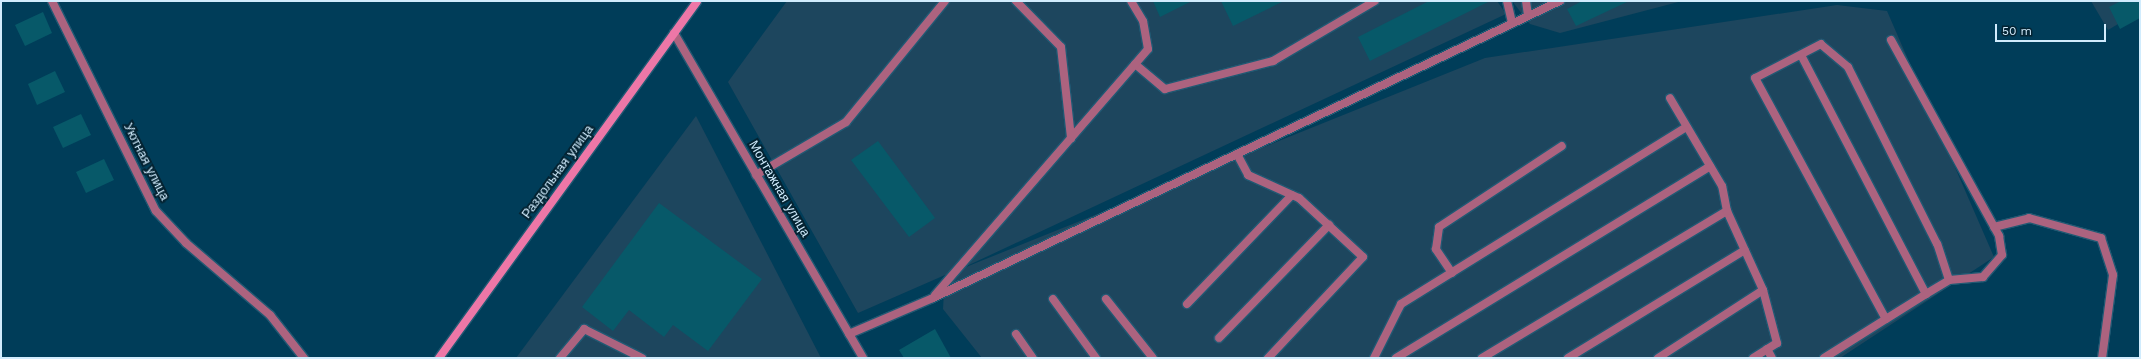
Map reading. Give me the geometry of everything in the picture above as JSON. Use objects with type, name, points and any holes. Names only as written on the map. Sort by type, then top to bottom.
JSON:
[{"type":"main road","name":"Раздольная улица","points":[[439,358],[697,1]]},
{"type":"street","name":"Уютная улица","points":[[52,1],[156,210],[186,243],[270,315],[304,358]]},
{"type":"street","points":[[756,175],[846,122],[945,1]]},
{"type":"street","points":[[1016,1],[1061,47],[1071,138]]},
{"type":"street","points":[[933,298],[1148,49],[1148,35],[1131,1]]},
{"type":"street","points":[[1135,64],[1164,89],[1273,61],[1375,1]]},
{"type":"street","points":[[1507,1],[1512,23]]},
{"type":"street","points":[[1526,1],[1528,15]]},
{"type":"street","points":[[849,334],[933,298],[1560,1]]},
{"type":"street","name":"Монтажная улица","points":[[674,33],[863,358]]},
{"type":"street","points":[[1824,358],[1949,280],[1983,277],[2002,255],[1994,227],[1891,40]]},
{"type":"street","points":[[1886,319],[1755,78],[1821,44],[1848,67],[1937,244],[1949,280]]},
{"type":"street","points":[[1801,55],[1926,294]]},
{"type":"street","points":[[1670,98],[1722,186],[1728,211],[1763,290],[1777,343],[1753,358]]},
{"type":"street","points":[[1374,358],[1402,304],[1687,127]]},
{"type":"street","points":[[1452,273],[1436,249],[1439,227],[1562,146]]},
{"type":"street","points":[[1237,154],[1248,175],[1292,195],[1363,257],[1268,358]]},
{"type":"street","points":[[1396,358],[1710,166]]},
{"type":"street","points":[[1187,304],[1292,195]]},
{"type":"street","points":[[1482,358],[1728,211]]},
{"type":"street","points":[[1994,227],[2029,218],[2101,238],[2113,275],[2102,358]]},
{"type":"street","points":[[1219,338],[1329,226]]},
{"type":"street","points":[[1568,358],[1745,250]]},
{"type":"street","points":[[1658,358],[1763,290]]},
{"type":"street","points":[[1053,299],[1096,358]]},
{"type":"street","points":[[1106,299],[1153,358]]},
{"type":"street","points":[[560,358],[584,329],[642,358]]},
{"type":"street","points":[[1016,334],[1033,358]]},
{"type":"street","points":[[1767,349],[1772,358]]},
{"type":"shaded area","points":[[787,1],[1497,1],[1506,14],[956,271],[1485,58],[1837,5],[1887,11],[1994,257],[1840,358],[982,358],[943,309],[945,275],[858,313],[728,82]]},
{"type":"shaded area","points":[[1512,1],[1682,1],[1560,33],[1530,24]]},
{"type":"shaded area","points":[[2091,1],[2140,1],[2140,11],[2108,30]]},
{"type":"shaded area","points":[[696,116],[821,358],[516,358]]},
{"type":"building","points":[[1153,1],[1192,1],[1160,17]]},
{"type":"building","points":[[1221,1],[1284,1],[1233,26]]},
{"type":"building","points":[[1429,1],[1490,1],[1370,61],[1358,37]]},
{"type":"building","points":[[1582,1],[1629,1],[1576,26],[1567,9]]},
{"type":"building","points":[[2121,1],[2140,1],[2140,18],[2120,29],[2109,7]]},
{"type":"building","points":[[43,12],[52,33],[25,46],[15,25]]},
{"type":"building","points":[[55,71],[65,92],[37,105],[28,84]]},
{"type":"building","points":[[81,114],[91,135],[63,148],[53,127]]},
{"type":"building","points":[[878,141],[935,218],[909,237],[851,160]]},
{"type":"building","points":[[104,159],[114,180],[86,193],[76,172]]},
{"type":"building","points":[[659,203],[762,279],[708,351],[673,325],[664,337],[629,310],[613,331],[582,307]]},
{"type":"building","points":[[935,329],[951,358],[904,358],[899,350]]}]
